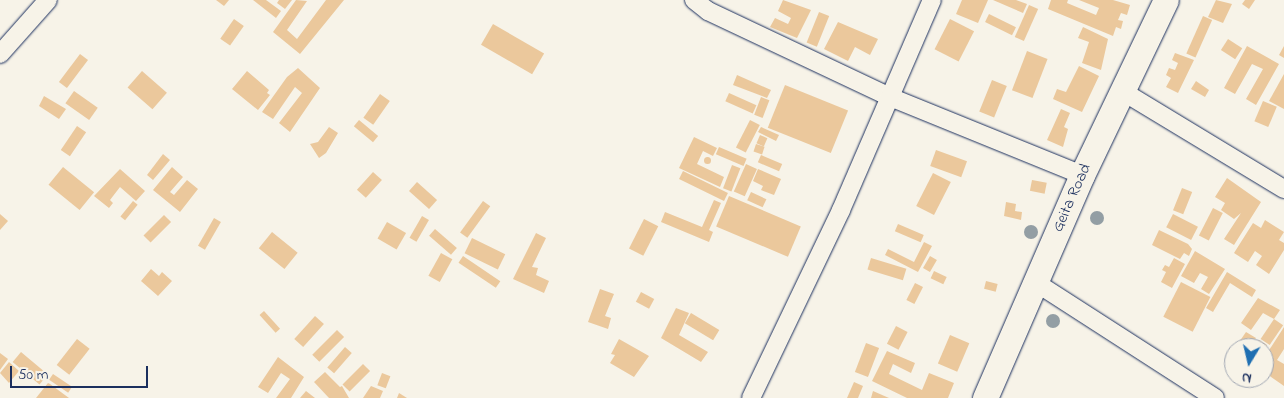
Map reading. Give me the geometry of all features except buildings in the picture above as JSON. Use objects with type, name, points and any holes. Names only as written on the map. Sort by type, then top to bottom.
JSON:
[{"type":"main road","name":"Geita Road","points":[[985,398],[1082,175],[1166,0]]},
{"type":"street","points":[[0,54],[48,0]]},
{"type":"street","points":[[694,0],[708,11],[890,97],[1082,175]]},
{"type":"street","points":[[751,398],[890,97],[932,0]]},
{"type":"street","points":[[1122,91],[1284,189]]},
{"type":"street","points":[[1036,282],[1215,398]]}]
